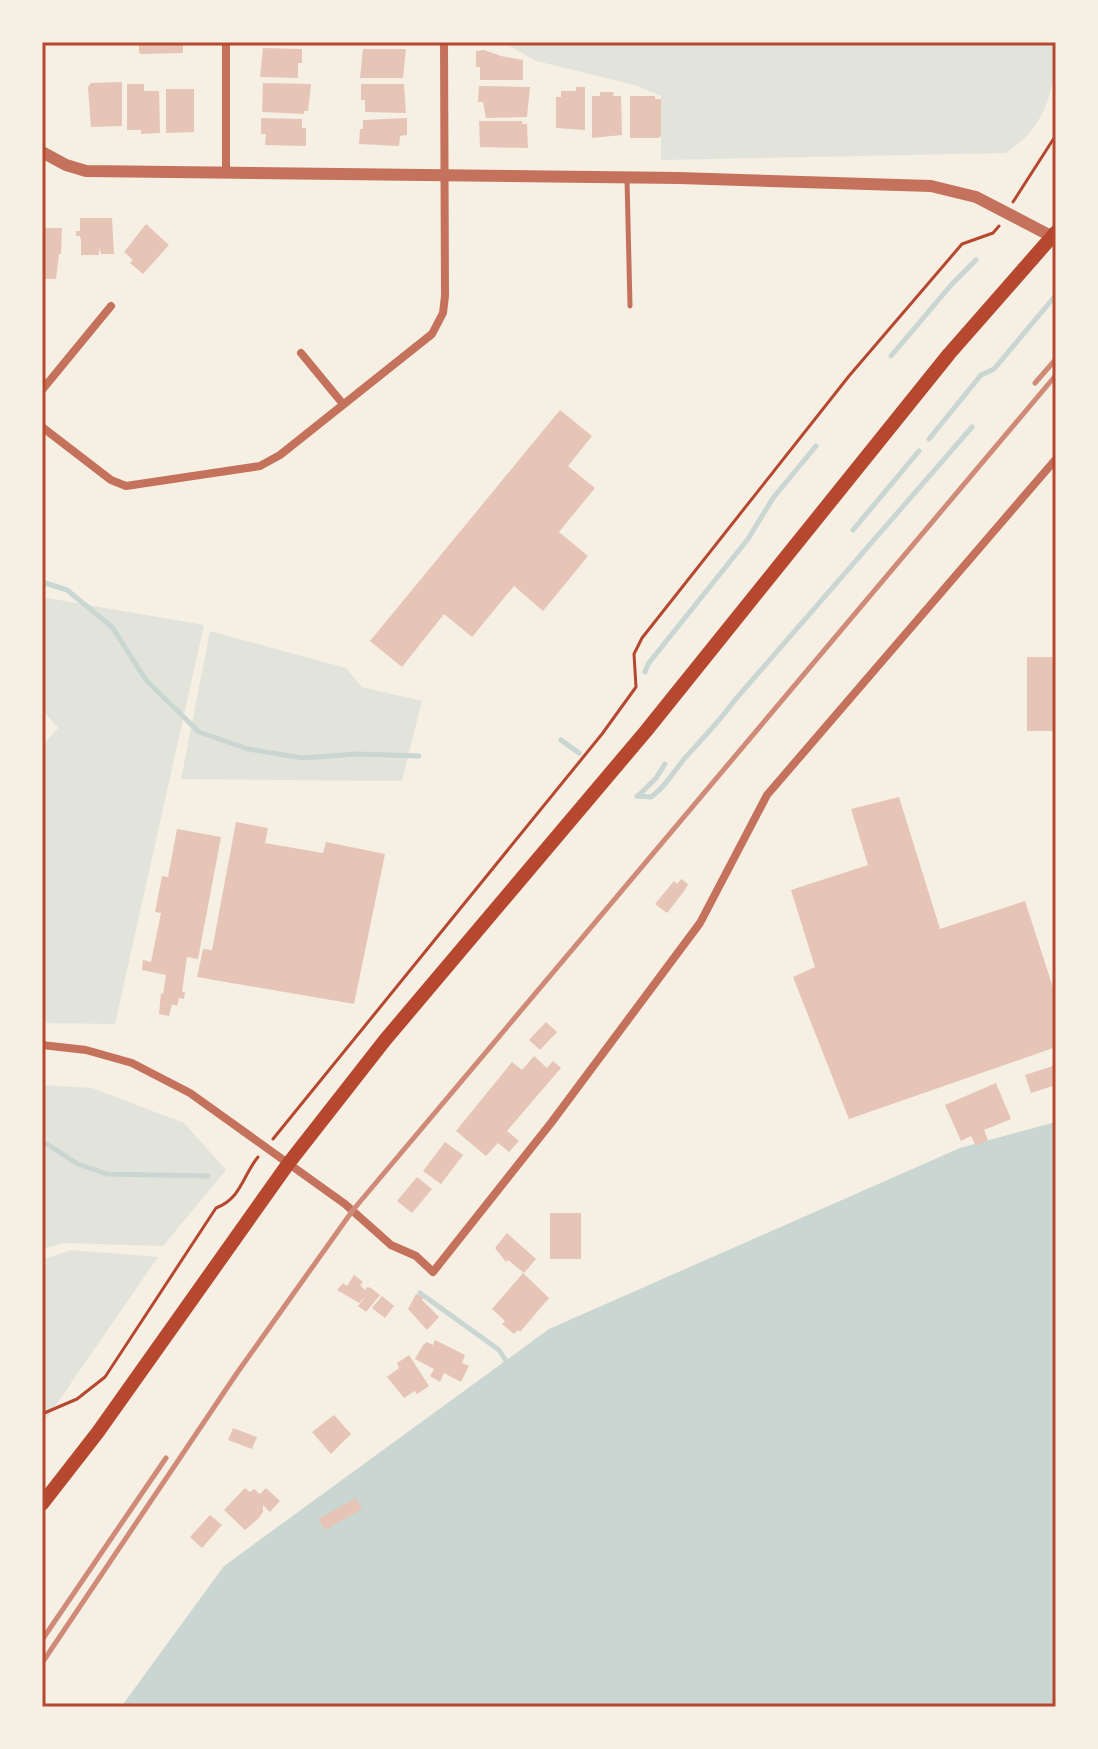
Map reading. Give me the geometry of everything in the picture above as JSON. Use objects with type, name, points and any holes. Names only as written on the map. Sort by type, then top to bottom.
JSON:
[{"type":"main road","points":[[42,1504],[98,1432],[288,1164],[385,1040],[646,731],[949,354],[1054,231]]},
{"type":"street","points":[[226,42],[226,173]]},
{"type":"street","points":[[42,427],[117,484],[135,486],[266,463],[425,340],[440,320],[445,296],[444,42]]},
{"type":"street","points":[[42,152],[66,165],[86,171],[627,178],[931,186],[976,197],[1054,231]]},
{"type":"street","points":[[42,390],[111,306]]},
{"type":"street","points":[[301,353],[343,404]]},
{"type":"street","points":[[42,1045],[86,1050],[132,1063],[190,1093],[353,1210],[391,1245],[416,1256],[433,1272],[551,1123],[700,923],[767,795],[1056,459]]},
{"type":"lane","points":[[627,178],[630,306]]},
{"type":"path","points":[[1022,188],[1056,135]]},
{"type":"path","points":[[279,1131],[602,734],[636,687],[634,654],[642,638],[849,376],[962,244],[995,232]]},
{"type":"path","points":[[42,1414],[90,1392],[105,1377],[216,1208],[238,1193],[249,1168]]},
{"type":"shaded area","points":[[471,42],[503,42],[471,46]]},
{"type":"shaded area","points":[[503,42],[1056,42],[1053,78],[1043,112],[1028,135],[1006,153],[661,160],[661,96],[635,85],[536,61]]},
{"type":"shaded area","points":[[42,597],[204,625],[115,1024],[42,1023],[42,746],[58,728],[42,709]]},
{"type":"shaded area","points":[[210,631],[346,668],[362,687],[422,701],[402,781],[181,779]]},
{"type":"shaded area","points":[[42,1085],[92,1088],[184,1123],[226,1170],[163,1246],[64,1243],[42,1249]]},
{"type":"shaded area","points":[[1056,1122],[1056,1707],[121,1707],[224,1566],[549,1329],[960,1148]]},
{"type":"shaded area","points":[[71,1250],[158,1257],[42,1425],[42,1260]]},
{"type":"building","points":[[139,42],[185,42],[185,45],[183,53],[142,54],[139,53]]},
{"type":"building","points":[[263,48],[302,49],[298,78],[260,77]]},
{"type":"building","points":[[363,49],[406,49],[403,78],[360,78]]},
{"type":"building","points":[[484,50],[523,60],[523,80],[480,80],[476,51]]},
{"type":"building","points":[[122,82],[122,126],[91,127],[88,87],[91,83]]},
{"type":"building","points":[[263,83],[311,84],[308,111],[304,114],[262,112]]},
{"type":"building","points":[[127,84],[144,84],[144,91],[159,91],[160,133],[141,134],[141,130],[127,130]]},
{"type":"building","points":[[361,84],[404,84],[406,113],[365,112]]},
{"type":"building","points":[[479,86],[530,87],[527,117],[486,118],[483,102],[478,102]]},
{"type":"building","points":[[576,87],[585,87],[585,130],[556,128],[556,97],[561,97],[561,91],[576,91]]},
{"type":"building","points":[[166,89],[194,89],[194,132],[166,133]]},
{"type":"building","points":[[600,92],[614,92],[613,96],[621,96],[622,135],[592,138],[592,96],[600,96]]},
{"type":"building","points":[[630,96],[655,96],[655,99],[661,99],[661,136],[630,138]]},
{"type":"building","points":[[261,118],[302,119],[302,128],[306,128],[306,146],[265,145],[266,134],[261,134]]},
{"type":"building","points":[[407,118],[407,135],[400,136],[399,146],[359,144],[363,120]]},
{"type":"building","points":[[479,121],[522,121],[522,124],[527,124],[528,148],[480,147]]},
{"type":"building","points":[[80,218],[112,218],[114,254],[101,254],[99,248],[99,255],[81,255],[80,236],[76,236],[76,231],[80,231]]},
{"type":"building","points":[[146,224],[169,245],[143,274],[130,263],[133,260],[124,252]]},
{"type":"building","points":[[43,228],[62,228],[56,279],[42,279]]},
{"type":"building","points":[[560,410],[592,436],[568,466],[595,488],[559,532],[588,556],[543,611],[514,586],[472,637],[444,614],[402,667],[370,641]]},
{"type":"building","points":[[1027,657],[1056,657],[1056,731],[1027,731]]},
{"type":"building","points":[[899,797],[940,929],[1025,901],[1056,997],[1056,1047],[849,1119],[793,977],[815,967],[791,890],[868,865],[851,809]]},
{"type":"building","points":[[236,822],[268,828],[265,843],[323,853],[326,842],[385,854],[354,1004],[197,977],[203,949],[212,950]]},
{"type":"building","points":[[177,829],[221,837],[198,959],[187,957],[182,992],[185,992],[184,999],[179,998],[177,1006],[172,1004],[169,1016],[159,1014],[166,975],[142,970],[143,960],[151,962],[161,913],[155,912],[162,876],[168,877]]},
{"type":"building","points":[[681,879],[688,884],[667,913],[655,904],[674,881],[677,884]]},
{"type":"building","points":[[546,1022],[557,1032],[540,1050],[529,1040]]},
{"type":"building","points":[[534,1056],[547,1068],[553,1061],[561,1068],[507,1131],[519,1141],[509,1152],[498,1143],[486,1156],[456,1131],[512,1062],[522,1070]]},
{"type":"building","points":[[1056,1065],[1056,1085],[1031,1093],[1025,1075]]},
{"type":"building","points":[[996,1083],[1011,1119],[984,1130],[988,1140],[976,1146],[971,1136],[961,1141],[945,1105]]},
{"type":"building","points":[[445,1142],[463,1155],[441,1184],[423,1171]]},
{"type":"building","points":[[417,1177],[432,1189],[412,1213],[397,1201]]},
{"type":"building","points":[[550,1213],[581,1213],[581,1259],[550,1259]]},
{"type":"building","points":[[507,1233],[536,1259],[524,1273],[508,1260],[506,1262],[495,1248]]},
{"type":"building","points":[[523,1273],[549,1298],[520,1332],[518,1330],[514,1334],[502,1324],[505,1321],[492,1309]]},
{"type":"building","points":[[354,1275],[363,1282],[360,1285],[365,1290],[371,1288],[380,1295],[366,1312],[358,1306],[366,1296],[359,1303],[337,1290],[343,1283],[347,1286]]},
{"type":"building","points":[[416,1294],[423,1297],[422,1300],[439,1317],[427,1330],[408,1309]]},
{"type":"building","points":[[382,1296],[394,1306],[385,1318],[372,1308]]},
{"type":"building","points":[[435,1340],[465,1355],[462,1363],[469,1366],[461,1382],[444,1373],[440,1382],[430,1376],[434,1369],[415,1359],[423,1345],[427,1342],[433,1345]]},
{"type":"building","points":[[409,1355],[429,1386],[404,1398],[387,1377],[399,1368],[397,1363]]},
{"type":"building","points":[[334,1415],[351,1434],[331,1454],[312,1432]]},
{"type":"building","points":[[233,1428],[257,1437],[252,1449],[228,1440]]},
{"type":"building","points":[[245,1488],[250,1492],[254,1489],[260,1494],[266,1488],[280,1501],[270,1512],[263,1505],[259,1518],[245,1530],[224,1510]]},
{"type":"building","points":[[356,1498],[362,1509],[325,1530],[318,1519]]},
{"type":"building","points":[[210,1515],[222,1525],[202,1548],[190,1537]]},
{"type":"waterway","points":[[891,356],[976,260]]},
{"type":"waterway","points":[[929,439],[981,375],[994,369],[1056,295]]},
{"type":"waterway","points":[[637,796],[651,797],[665,784],[972,427]]},
{"type":"waterway","points":[[645,672],[648,664],[748,539],[773,498],[816,446]]},
{"type":"waterway","points":[[853,530],[919,451]]},
{"type":"waterway","points":[[42,582],[67,590],[112,627],[146,680],[199,732],[248,749],[303,758],[357,754],[419,756]]},
{"type":"waterway","points":[[561,740],[579,753]]},
{"type":"waterway","points":[[638,796],[665,764]]},
{"type":"waterway","points":[[42,1141],[78,1164],[107,1174],[208,1176]]},
{"type":"waterway","points":[[420,1293],[499,1350],[508,1364]]},
{"type":"railway","points":[[1035,383],[1056,359]]},
{"type":"railway","points":[[42,1663],[237,1373],[353,1210],[1056,375]]},
{"type":"railway","points":[[42,1640],[166,1458]]}]
